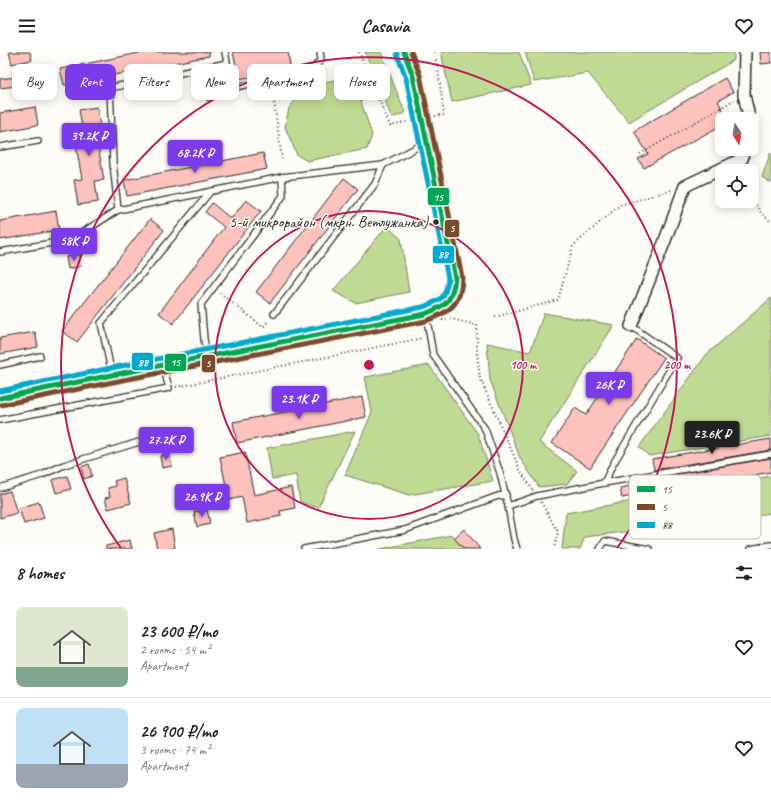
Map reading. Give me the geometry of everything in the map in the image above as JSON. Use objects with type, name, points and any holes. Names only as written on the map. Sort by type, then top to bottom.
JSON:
[{"type":"street","points":[[0,398],[112,375],[426,318],[442,307],[450,299],[454,290],[455,278],[413,76],[404,52]]},
{"type":"street","points":[[745,52],[744,94],[748,112]]},
{"type":"street","points":[[631,326],[685,186],[742,159],[742,156]]},
{"type":"lane","points":[[225,52],[231,82],[236,87],[311,70],[321,60],[320,52]]},
{"type":"lane","points":[[118,210],[113,163],[110,88],[227,63]]},
{"type":"lane","points":[[0,147],[38,141]]},
{"type":"lane","points":[[72,239],[118,210],[282,178],[383,165],[427,142]]},
{"type":"lane","points":[[274,314],[375,184],[383,165]]},
{"type":"lane","points":[[208,357],[204,339],[201,304],[283,196],[282,178]]},
{"type":"lane","points":[[112,375],[101,323],[210,192]]},
{"type":"lane","points":[[0,252],[63,241]]},
{"type":"lane","points":[[426,318],[433,355],[485,430],[500,472],[517,549]]},
{"type":"lane","points":[[604,483],[613,464],[677,358],[631,326]]},
{"type":"lane","points":[[0,364],[40,356]]},
{"type":"lane","points":[[0,420],[169,388],[163,366]]},
{"type":"lane","points":[[0,488],[42,475],[64,465],[139,442]]},
{"type":"lane","points":[[650,475],[771,454]]},
{"type":"lane","points":[[508,506],[537,496],[629,479]]},
{"type":"lane","points":[[304,549],[405,530],[498,496],[506,495]]},
{"type":"lane","points":[[600,549],[605,541],[649,549]]},
{"type":"lane","points":[[751,549],[771,546]]},
{"type":"path","points":[[359,52],[390,126],[407,122]]},
{"type":"path","points":[[434,52],[444,114],[435,116]]},
{"type":"path","points":[[640,154],[744,94]]},
{"type":"path","points":[[274,100],[282,159]]},
{"type":"path","points":[[495,316],[558,300],[573,246],[620,205],[685,186]]},
{"type":"path","points":[[758,208],[761,213],[771,222]]},
{"type":"path","points":[[214,288],[263,328],[274,314]]},
{"type":"path","points":[[426,318],[451,319],[477,325],[477,354],[480,378],[521,472],[558,532],[554,549]]},
{"type":"path","points":[[169,388],[430,337]]},
{"type":"green space","points":[[365,52],[381,52],[386,64],[370,64]]},
{"type":"green space","points":[[441,52],[519,52],[531,85],[452,102]]},
{"type":"green space","points":[[525,52],[734,52],[734,60],[629,122],[588,73],[534,82]]},
{"type":"green space","points":[[390,75],[405,113],[392,118],[385,100],[390,100]]},
{"type":"green space","points":[[334,80],[334,100],[360,100],[372,135],[367,149],[307,161],[297,155],[285,127],[289,108],[296,100],[326,100],[326,82]]},
{"type":"green space","points":[[771,153],[771,183],[762,177]]},
{"type":"green space","points":[[387,226],[401,239],[409,292],[356,303],[333,291]]},
{"type":"green space","points":[[771,298],[771,436],[649,456],[639,447],[707,354]]},
{"type":"green space","points":[[544,313],[614,325],[539,442],[577,471],[567,484],[539,487],[520,458],[490,380],[487,343],[530,352]]},
{"type":"green space","points":[[429,365],[478,434],[493,481],[409,495],[345,475],[372,412],[365,377]]},
{"type":"green space","points":[[355,431],[318,508],[300,502],[296,475],[272,479],[267,448]]},
{"type":"green space","points":[[771,476],[771,513],[761,514],[761,478]]},
{"type":"green space","points":[[629,502],[629,531],[585,537],[580,549],[562,549],[566,513]]},
{"type":"green space","points":[[452,535],[464,549],[380,549]]},
{"type":"building","points":[[9,52],[30,52],[32,60],[12,64]]},
{"type":"building","points":[[144,52],[209,52],[209,56],[169,64],[124,64],[124,73],[116,75],[116,64],[85,64]]},
{"type":"building","points":[[233,52],[288,52],[290,64],[247,64],[247,77],[239,79],[239,64],[236,64]]},
{"type":"building","points":[[760,52],[771,52],[771,63],[761,64]]},
{"type":"building","points":[[65,68],[65,85],[64,85],[60,69]]},
{"type":"building","points":[[12,77],[12,86],[0,88],[0,79]]},
{"type":"building","points":[[725,78],[733,92],[718,101],[724,112],[715,112],[715,129],[644,168],[638,159],[648,154],[634,131]]},
{"type":"building","points":[[35,107],[38,125],[0,132],[0,113]]},
{"type":"building","points":[[97,107],[101,133],[96,134],[104,180],[95,181],[98,202],[78,205],[74,180],[82,179],[74,134],[83,132],[79,110]]},
{"type":"building","points":[[263,153],[267,169],[127,196],[124,180]]},
{"type":"building","points":[[344,178],[358,189],[270,303],[256,292]]},
{"type":"building","points":[[246,200],[261,211],[173,324],[159,313],[224,227],[205,212],[212,203],[231,219]]},
{"type":"building","points":[[56,211],[59,230],[0,240],[0,221]]},
{"type":"building","points":[[150,219],[164,230],[77,342],[62,331]]},
{"type":"building","points":[[79,254],[81,266],[68,269],[66,257]]},
{"type":"building","points":[[35,332],[38,347],[0,354],[0,338]]},
{"type":"building","points":[[637,339],[664,358],[590,468],[552,443],[575,408],[586,415]]},
{"type":"building","points":[[362,397],[366,417],[237,443],[233,422]]},
{"type":"building","points":[[771,439],[771,450],[654,470],[652,459]]},
{"type":"building","points":[[245,452],[254,495],[291,487],[295,508],[280,511],[281,516],[247,523],[242,497],[229,500],[220,457]]},
{"type":"building","points":[[169,454],[172,466],[162,468],[160,456]]},
{"type":"building","points":[[771,458],[771,472],[754,475],[672,475]]},
{"type":"building","points":[[89,464],[92,476],[84,479],[81,467]]},
{"type":"building","points":[[67,476],[71,489],[56,493],[52,480]]},
{"type":"building","points":[[124,478],[131,503],[108,509],[105,498],[110,497],[108,488],[116,486],[114,481]]},
{"type":"building","points":[[629,486],[629,497],[622,498],[620,488]]},
{"type":"building","points":[[10,491],[17,513],[0,518],[0,494]]},
{"type":"building","points":[[39,502],[44,518],[24,524],[19,508]]},
{"type":"building","points":[[207,509],[210,524],[197,527],[194,512]]},
{"type":"building","points":[[172,529],[175,548],[157,549],[154,533]]},
{"type":"building","points":[[464,529],[480,549],[464,549],[454,538]]},
{"type":"building","points":[[130,540],[132,549],[106,549],[106,546]]},
{"type":"transit line","name":"15","points":[[0,398],[425,314],[439,308],[447,302],[450,298],[455,278],[413,76],[404,52]]},
{"type":"transit line","name":"5","points":[[1,405],[426,321],[442,314],[453,306],[460,294],[462,277],[420,75],[411,52]]},
{"type":"transit line","name":"88","points":[[0,391],[423,307],[442,298],[446,290],[448,278],[406,78],[397,54]]},
{"type":"place","name":"5-й микрорайон (мкрн. Ветлужанка)","points":[[436,222]]}]
